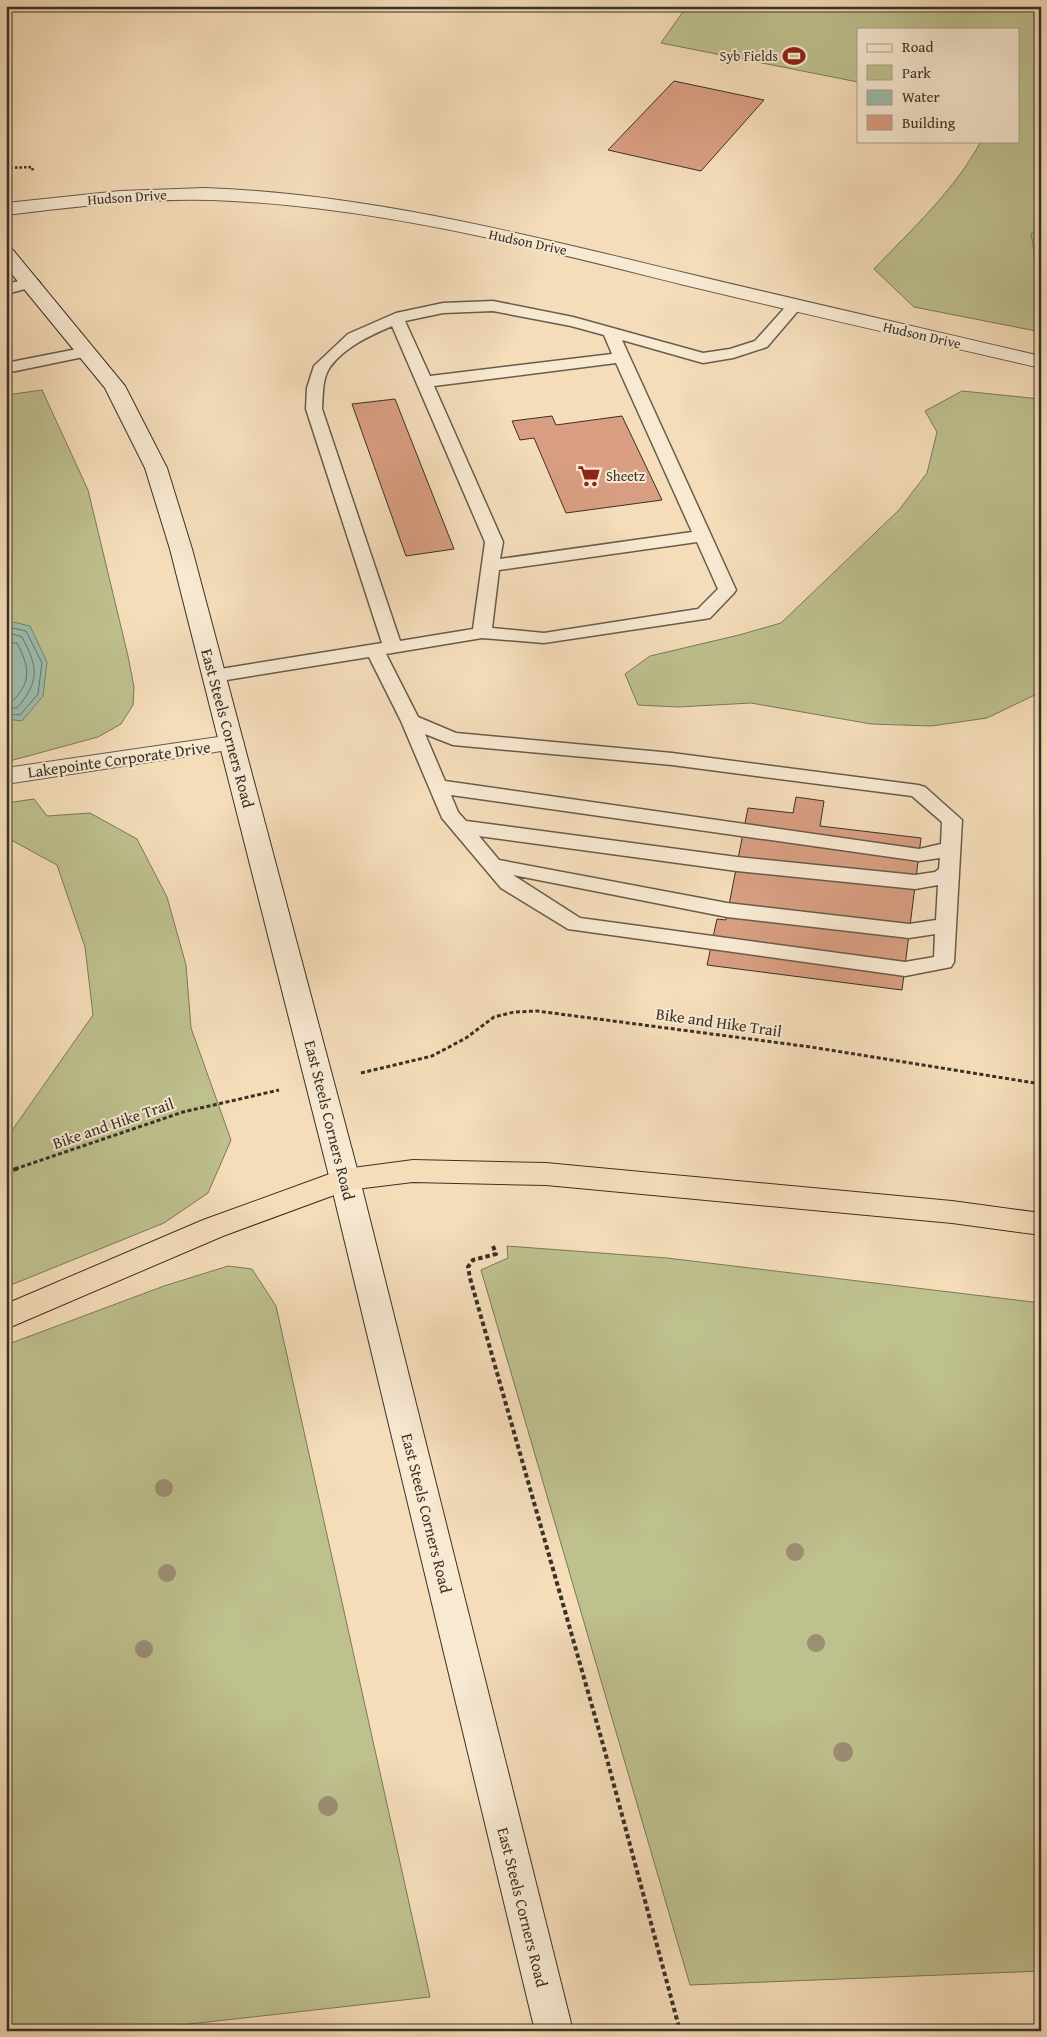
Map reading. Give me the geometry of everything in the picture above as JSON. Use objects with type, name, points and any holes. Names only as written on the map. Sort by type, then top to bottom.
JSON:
[{"type":"highway","points":[[6,1317],[213,1228],[345,1180],[413,1171],[546,1174],[952,1212],[1041,1224]]},
{"type":"main road","name":"Hudson Drive","points":[[6,209],[137,195],[234,195],[292,200],[404,216],[546,245],[794,306],[1041,362]]},
{"type":"main road","name":"East Steels Corners Road","points":[[6,254],[32,283],[115,386],[156,468],[182,549],[345,1180],[554,2031]]},
{"type":"main road","name":"Lakepointe Corporate Drive","points":[[6,776],[232,743]]},
{"type":"lane","points":[[6,289],[32,283]]},
{"type":"lane","points":[[410,721],[453,739],[672,759],[918,792],[952,820],[944,962],[920,967],[895,968],[575,924],[508,883],[449,814],[410,721],[384,649],[314,409],[314,388],[322,366],[354,337],[396,318],[443,308],[492,306],[573,322],[703,358],[733,353],[760,344],[794,306]]},
{"type":"lane","points":[[396,318],[494,542],[482,633]]},
{"type":"lane","points":[[214,676],[482,633],[544,638],[704,614],[727,590],[610,332]]},
{"type":"lane","points":[[6,368],[87,352]]},
{"type":"lane","points":[[424,382],[622,357]]},
{"type":"lane","points":[[491,566],[703,536]]},
{"type":"lane","points":[[437,786],[919,855],[951,849]]},
{"type":"lane","points":[[460,827],[737,864],[915,882],[941,878],[949,872]]},
{"type":"lane","points":[[493,865],[727,910],[909,931],[946,925]]},
{"type":"path","points":[[6,168],[32,167],[33,171]]},
{"type":"path","name":"Bike and Hike Trail","points":[[405,1064],[432,1056],[448,1048],[466,1038],[494,1017],[514,1012],[537,1012],[811,1047],[1041,1084]]},
{"type":"path","name":"Bike and Hike Trail","points":[[6,1172],[183,1112],[228,1100]]},
{"type":"path","points":[[493,1246],[496,1254],[472,1260],[468,1267],[470,1278],[651,1919],[680,2031]]},
{"type":"green space","points":[[687,6],[1041,6],[1041,332],[914,307],[874,269],[946,192],[971,159],[980,142],[1020,142],[1020,28],[857,28],[857,82],[661,43]]},
{"type":"green space","points":[[42,390],[88,490],[128,656],[134,687],[133,705],[121,724],[98,737],[6,762],[6,395]]},
{"type":"green space","points":[[962,391],[1041,399],[1041,692],[987,718],[931,726],[871,724],[751,703],[678,707],[638,705],[625,674],[650,656],[781,623],[899,510],[927,473],[937,432],[925,411]]},
{"type":"green space","points":[[34,799],[47,816],[90,813],[137,839],[167,897],[186,965],[191,1028],[231,1140],[208,1193],[164,1223],[6,1287],[6,1139],[93,1015],[85,947],[57,865],[13,841],[6,842],[6,803]]},
{"type":"green space","points":[[507,1246],[667,1258],[1041,1303],[1041,1971],[690,1985],[481,1270],[508,1258]]},
{"type":"green space","points":[[228,1266],[252,1269],[276,1306],[430,1997],[128,2031],[6,2031],[6,1345],[164,1286]]},
{"type":"water","points":[[1041,229],[1041,271],[1037,269],[1031,234]]},
{"type":"water","points":[[13,622],[30,626],[47,662],[43,696],[22,721],[6,719],[6,625]]},
{"type":"building","points":[[674,81],[764,100],[701,171],[608,150]]},
{"type":"building","points":[[395,399],[454,549],[406,556],[352,404]]},
{"type":"building","points":[[552,416],[556,425],[622,416],[662,500],[566,513],[534,438],[520,440],[512,421]]},
{"type":"building","points":[[796,797],[824,801],[820,826],[921,838],[902,990],[707,965],[717,919],[726,920],[748,808],[793,813]]},
{"type":"place","name":"Syb Fields","points":[[794,56]]},
{"type":"place","name":"Sheetz","points":[[589,476]]}]
